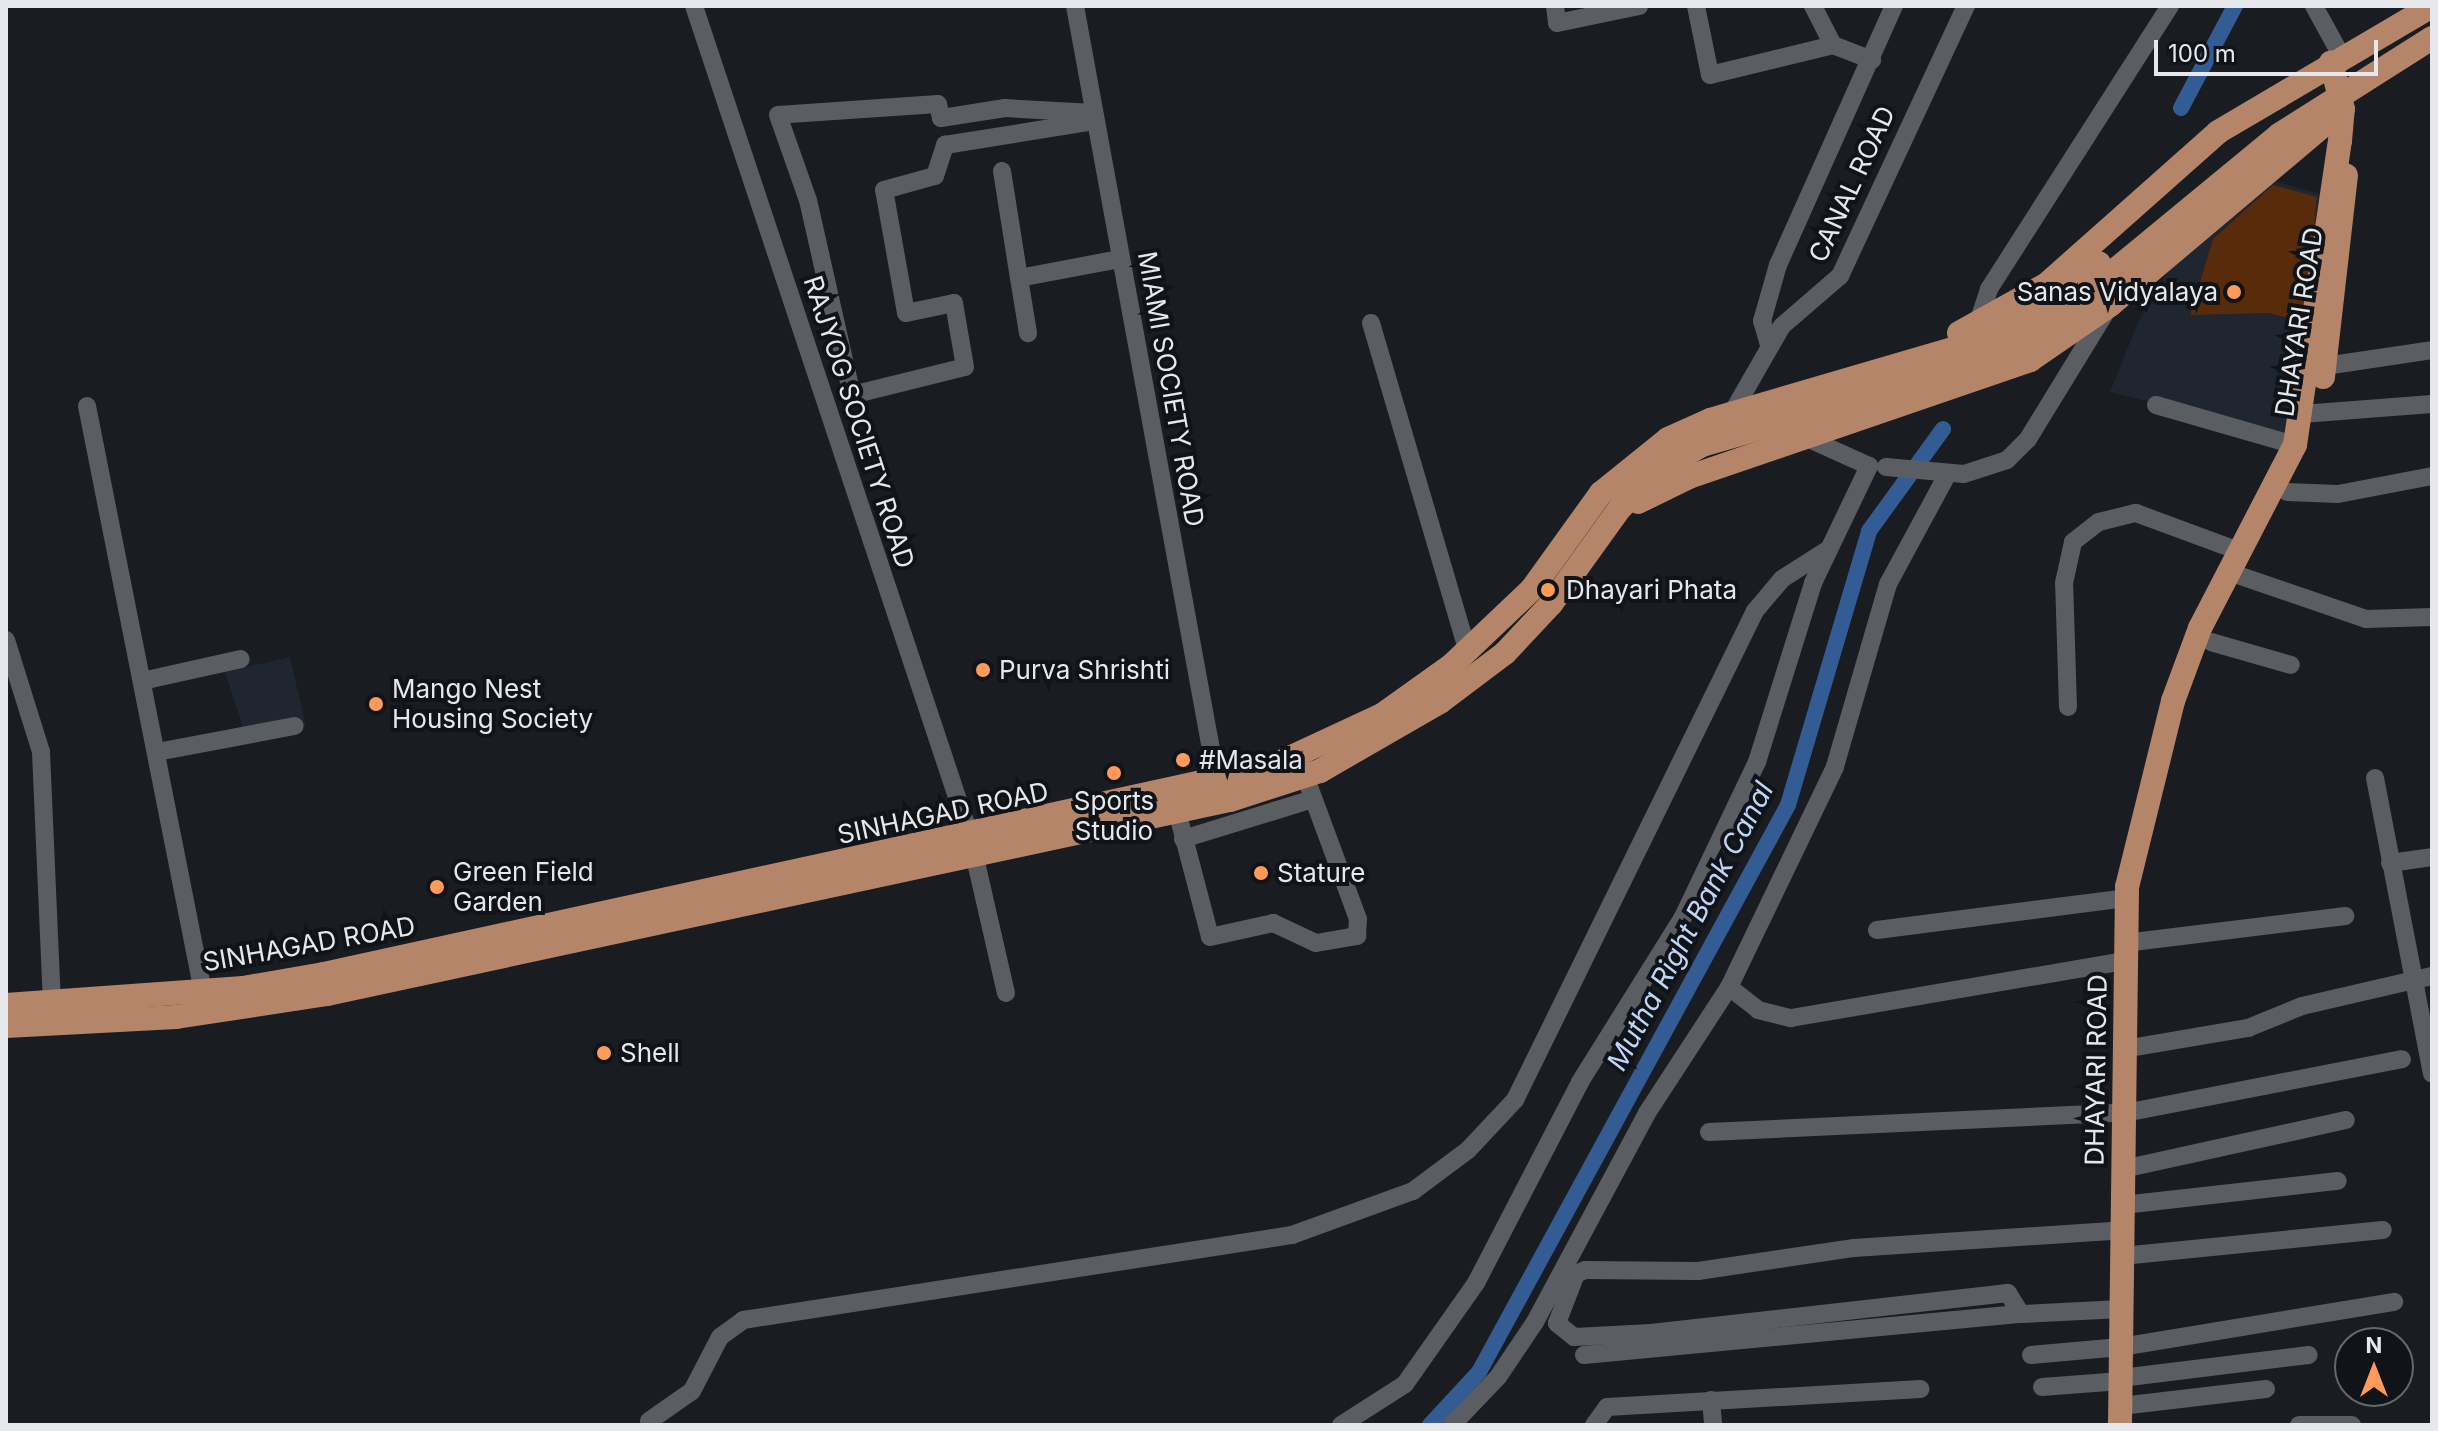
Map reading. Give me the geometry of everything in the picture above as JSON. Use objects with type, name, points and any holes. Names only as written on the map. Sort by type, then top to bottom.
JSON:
[{"type":"main road","points":[[1765,405],[1793,383],[1977,326],[2047,284],[2218,132],[2432,6]]},
{"type":"main road","points":[[2097,289],[2160,206],[2270,123],[2432,20]]},
{"type":"main road","points":[[1610,522],[1689,477],[2030,360],[2170,218],[2279,135],[2432,38]]},
{"type":"main road","points":[[2097,289],[2343,109],[2432,50]]},
{"type":"main road","name":"DHAYARI ROAD","points":[[2120,1416],[2126,898],[2172,721],[2173,701],[2309,414],[2343,109],[2337,60]]},
{"type":"main road","name":"DHAYARI ROAD","points":[[2172,721],[2186,706],[2211,642],[2235,566],[2287,492],[2325,366],[2344,212],[2347,156],[2340,141]]},
{"type":"main road","name":"SINHAGAD ROAD","points":[[972,846],[1217,782],[1342,737],[1468,652],[1532,589],[1610,484],[1668,439],[1732,413],[1998,336],[2058,303],[2097,289]]},
{"type":"main road","name":"SINHAGAD ROAD","points":[[6,1026],[176,1017],[972,846],[1309,788],[1505,653],[1610,522],[1665,466],[1702,445],[1972,366],[2047,328],[2097,289]]},
{"type":"main road","name":"SINHAGAD ROAD","points":[[6,1005],[326,984]]},
{"type":"street","name":"RAJYOG SOCIETY ROAD","points":[[694,6],[972,846],[1006,993]]},
{"type":"street","name":"MIAMI SOCIETY ROAD","points":[[1075,6],[1217,782]]},
{"type":"street","points":[[1555,6],[1557,23],[1639,6]]},
{"type":"street","points":[[1696,6],[1710,75],[1833,45],[1872,60]]},
{"type":"street","points":[[1813,6],[1833,45]]},
{"type":"street","points":[[1769,345],[1762,321],[1778,265],[1894,6]]},
{"type":"street","name":"CANAL ROAD","points":[[1732,413],[1769,345],[1840,276],[1966,6]]},
{"type":"street","points":[[1977,326],[1989,289],[2170,6]]},
{"type":"street","points":[[2314,6],[2337,60]]},
{"type":"street","points":[[938,104],[941,118],[1009,109],[1094,117],[945,145],[935,176],[884,190],[906,313],[954,303],[965,367],[852,395],[808,200],[778,115],[938,104]]},
{"type":"street","points":[[1009,109],[1015,134]]},
{"type":"street","points":[[1002,171],[1028,333]]},
{"type":"street","points":[[1019,278],[1120,259]]},
{"type":"street","points":[[1807,438],[1878,466],[1947,475],[1989,470],[2028,439],[2097,289]]},
{"type":"street","points":[[1371,323],[1468,652]]},
{"type":"street","points":[[2325,366],[2432,350]]},
{"type":"street","points":[[2309,414],[2432,404]]},
{"type":"street","points":[[2156,405],[2295,445]]},
{"type":"street","points":[[87,406],[203,992]]},
{"type":"street","points":[[1341,1425],[1405,1384],[1476,1283],[1580,1082],[1683,917],[1757,762],[1829,549],[1878,466]]},
{"type":"street","points":[[1452,1425],[1498,1377],[1535,1322],[1647,1113],[1729,987],[1835,767],[1888,584],[1947,475]]},
{"type":"street","points":[[2287,492],[2338,494],[2432,476]]},
{"type":"street","points":[[2068,707],[2064,583],[2073,542],[2099,522],[2136,513],[2235,566],[2366,619],[2432,617]]},
{"type":"street","points":[[649,1421],[692,1391],[720,1337],[743,1320],[1292,1235],[1413,1191],[1468,1150],[1515,1100],[1755,611],[1782,579],[1829,549]]},
{"type":"street","points":[[6,640],[41,752],[52,1003]]},
{"type":"street","points":[[2211,642],[2291,665]]},
{"type":"street","points":[[142,681],[241,659]]},
{"type":"street","points":[[157,752],[295,726]]},
{"type":"street","points":[[2375,778],[2409,981],[2432,1074]]},
{"type":"street","points":[[1177,811],[1183,839],[1210,937],[1273,923],[1316,943],[1357,936],[1358,919],[1309,788],[1183,839]]},
{"type":"street","points":[[2390,863],[2432,857]]},
{"type":"street","points":[[1877,930],[2126,898]]},
{"type":"street","points":[[1729,987],[1758,1010],[1791,1018],[2125,952],[2345,916]]},
{"type":"street","points":[[2124,1049],[2248,1028],[2302,1006],[2432,976]]},
{"type":"street","points":[[1709,1132],[2124,1107],[2130,1112],[2402,1059]]},
{"type":"street","points":[[2123,1169],[2346,1120]]},
{"type":"street","points":[[2123,1205],[2338,1181]]},
{"type":"street","points":[[2021,1314],[2008,1293],[1651,1333],[1574,1337],[1557,1323],[1576,1274],[1585,1270],[1698,1271],[1854,1248],[2122,1230]]},
{"type":"street","points":[[2122,1256],[2383,1230]]},
{"type":"street","points":[[2031,1355],[2121,1347],[2394,1302]]},
{"type":"street","points":[[1584,1355],[2021,1314],[2121,1309]]},
{"type":"street","points":[[2042,1387],[2309,1355]]},
{"type":"street","points":[[1594,1425],[1607,1407],[1920,1389]]},
{"type":"street","points":[[2120,1416],[2266,1389]]},
{"type":"street","points":[[1711,1400],[1713,1425]]},
{"type":"street","points":[[2299,1425],[2352,1425]]},
{"type":"shaded area","name":"Sanas Vidyalaya","points":[[2271,180],[2323,195],[2308,326],[2284,436],[2110,392],[2139,320],[2173,263]]},
{"type":"shaded area","points":[[2273,185],[2317,197],[2304,322],[2269,313],[2190,315],[2213,239]]},
{"type":"shaded area","points":[[290,657],[306,726],[246,736],[225,672]]},
{"type":"waterway","name":"Mutha Right Bank Canal","points":[[2181,108],[2235,6]]},
{"type":"waterway","name":"Mutha Right Bank Canal","points":[[1430,1425],[1479,1372],[1788,805],[1869,531],[1943,429]]},
{"type":"place","name":"Sanas Vidyalaya","points":[[2234,292]]},
{"type":"place","name":"Dhayari Phata","points":[[1548,590]]},
{"type":"place","name":"Purva Shrishti","points":[[983,670]]},
{"type":"place","name":"Mango Nest Housing Society","points":[[376,704]]},
{"type":"place","name":"#Masala","points":[[1183,760]]},
{"type":"place","name":"Sports Studio","points":[[1114,773]]},
{"type":"place","name":"Stature","points":[[1261,873]]},
{"type":"place","name":"Green Field Garden","points":[[437,887]]},
{"type":"place","name":"Shell","points":[[604,1053]]}]
